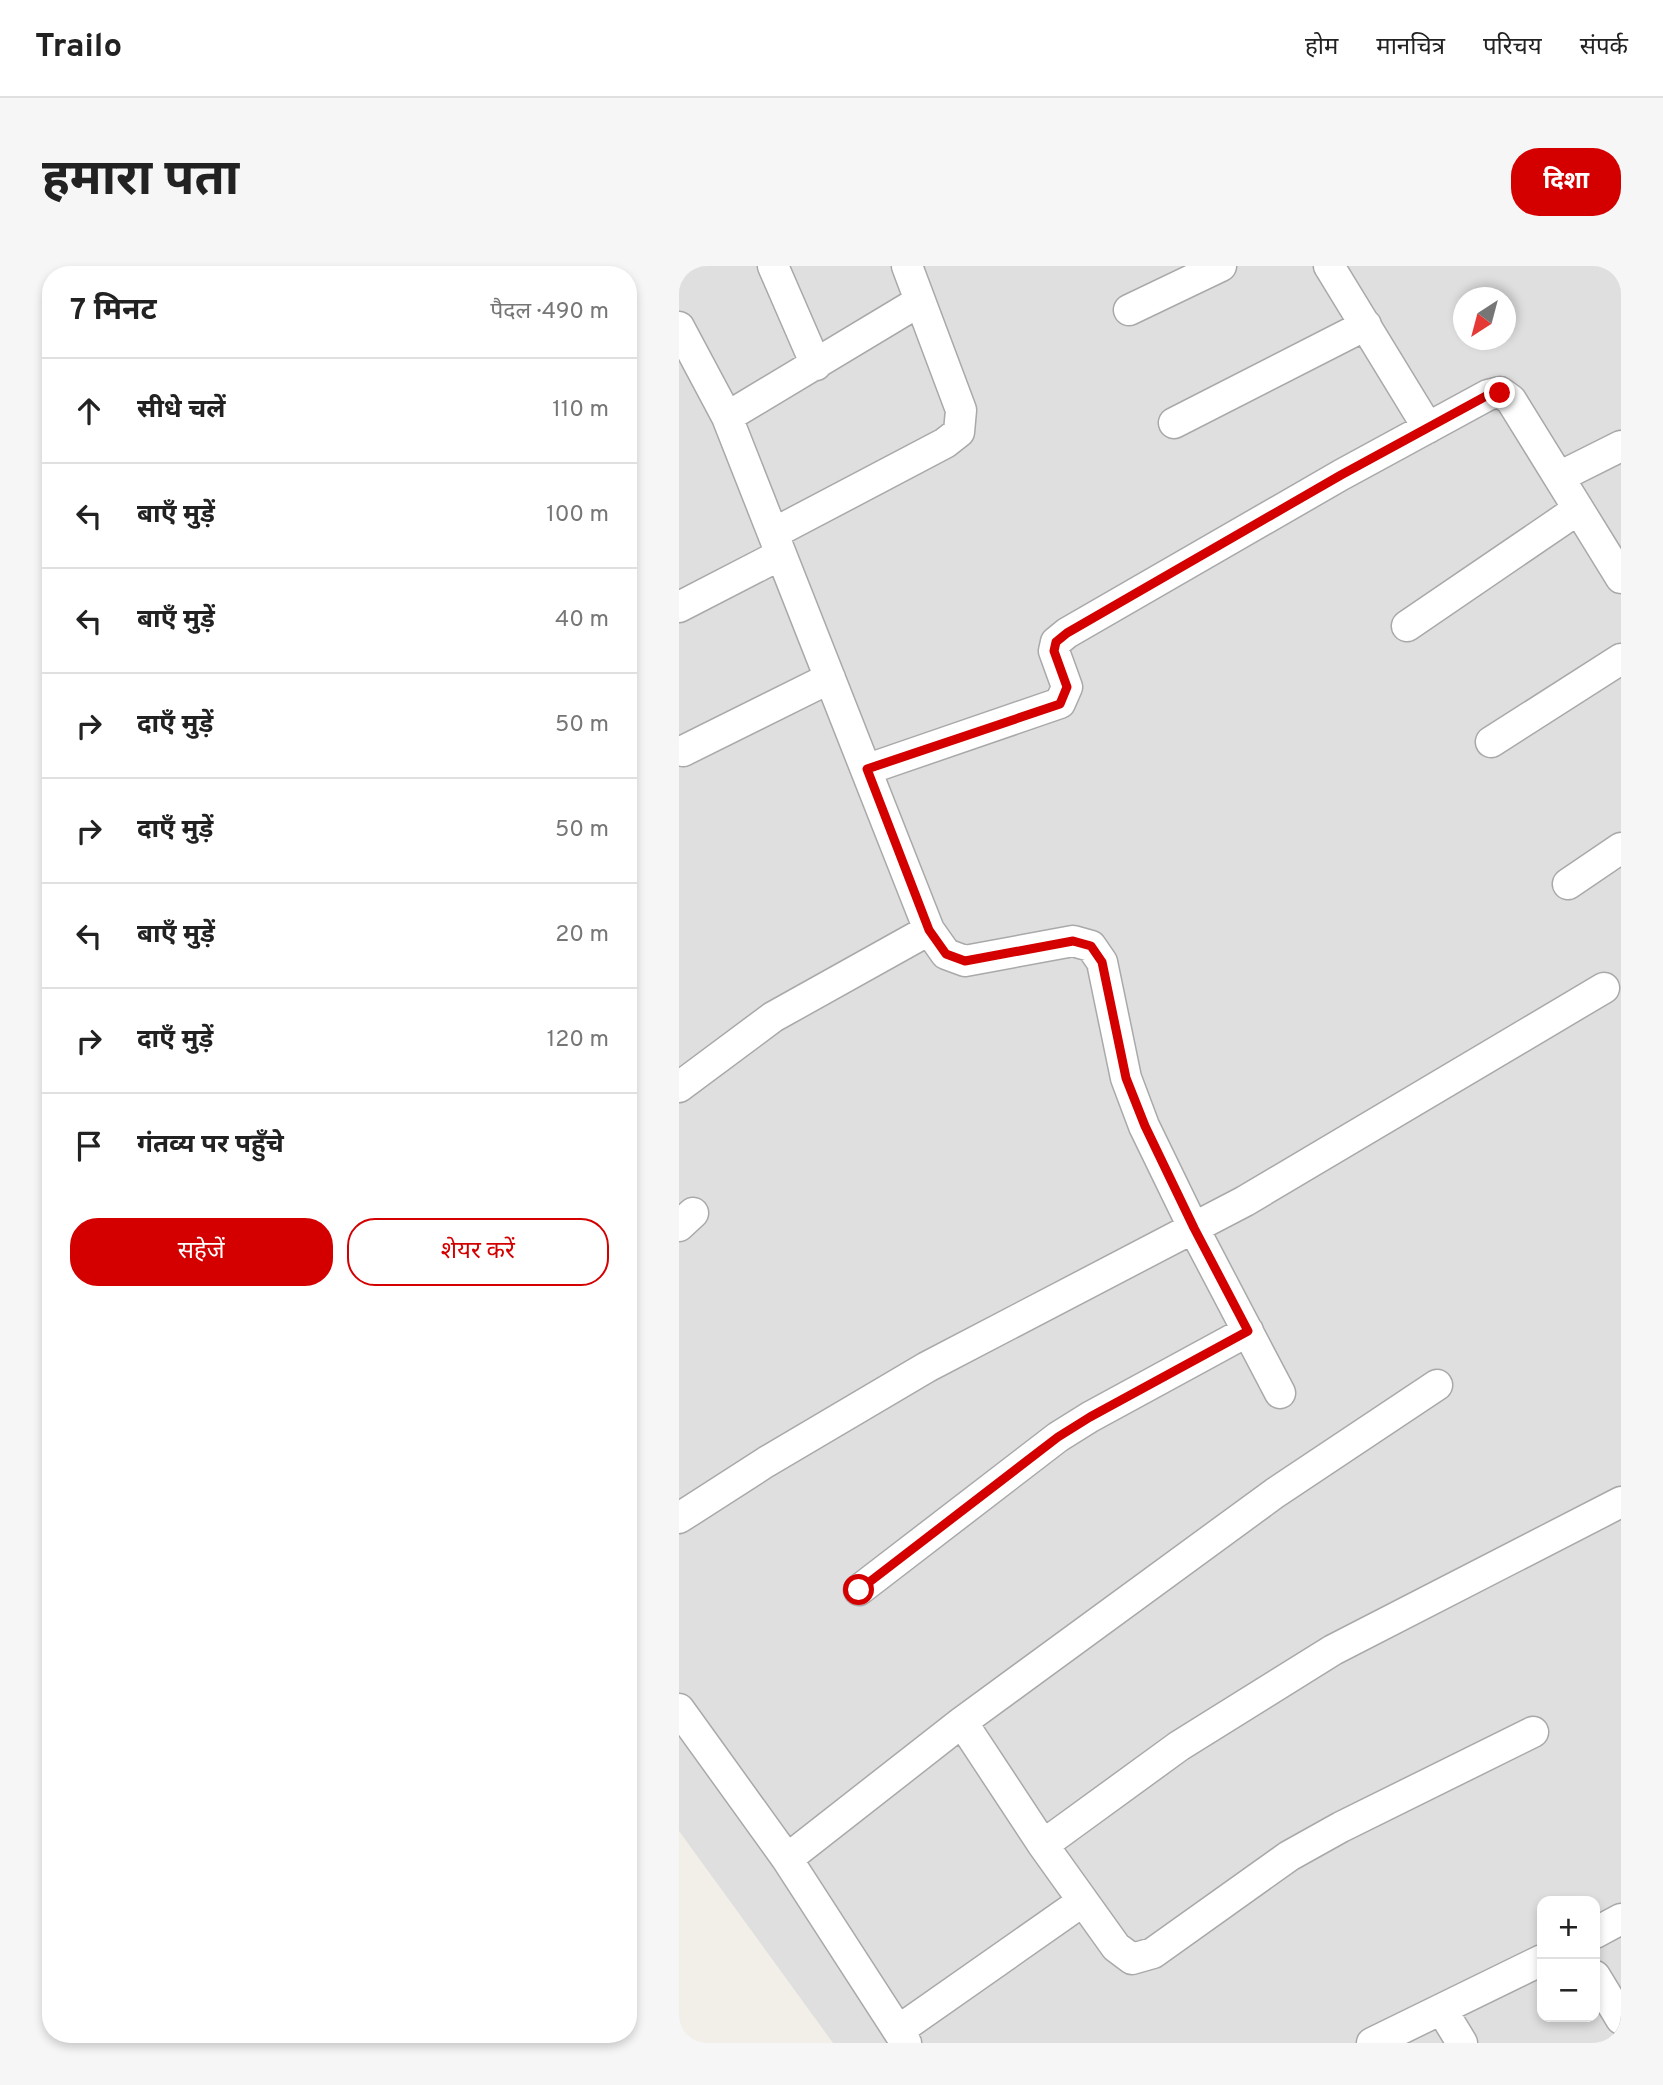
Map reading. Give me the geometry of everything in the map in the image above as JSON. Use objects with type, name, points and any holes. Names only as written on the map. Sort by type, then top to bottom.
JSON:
[{"type":"street","points":[[773,266],[816,365]]},
{"type":"street","points":[[679,607],[959,432],[961,410],[907,266]]},
{"type":"street","points":[[1129,310],[1221,266]]},
{"type":"street","points":[[1329,266],[1428,428]]},
{"type":"street","points":[[727,417],[920,301]]},
{"type":"street","points":[[1174,422],[1366,325]]},
{"type":"street","points":[[679,327],[727,417],[929,930],[946,954],[965,961],[1073,941],[1091,946],[1102,962],[1126,1078],[1145,1126],[1194,1228],[1280,1393]]},
{"type":"street","points":[[867,769],[1060,704],[1067,687],[1054,651],[1056,642],[1067,633],[1488,395],[1500,393],[1511,400],[1621,579]]},
{"type":"street","points":[[1559,477],[1621,446]]},
{"type":"street","points":[[1407,626],[1577,510]]},
{"type":"street","points":[[1491,742],[1621,659]]},
{"type":"street","points":[[683,751],[830,678]]},
{"type":"street","points":[[1569,884],[1621,848]]},
{"type":"street","points":[[679,1087],[772,1017],[929,930]]},
{"type":"street","points":[[679,1518],[766,1462],[927,1367],[1245,1201],[1604,988]]},
{"type":"street","points":[[859,1590],[1058,1437],[1248,1331]]},
{"type":"street","points":[[787,1859],[962,1722],[1275,1493],[1437,1385]]},
{"type":"street","points":[[1043,1845],[1178,1746],[1333,1650],[1621,1502]]},
{"type":"street","points":[[679,1709],[787,1859],[902,2037],[1083,1901]]},
{"type":"street","points":[[962,1722],[1083,1901],[1116,1947],[1132,1959],[1153,1953],[1289,1856],[1341,1827],[1533,1732]]},
{"type":"street","points":[[1600,1930],[1621,1919]]},
{"type":"street","points":[[1372,2043],[1537,1962]]},
{"type":"street","points":[[1600,1984],[1621,2019]]},
{"type":"street","points":[[1442,2010],[1462,2043]]},
{"type":"shaded area","points":[[679,266],[1621,266],[1621,2043],[833,2043],[679,1831]]},
{"type":"route","points":[[859,1590],[1058,1437],[1248,1331],[1194,1228],[1145,1126],[1126,1078],[1102,962],[1091,946],[1073,941],[965,961],[946,954],[929,930],[867,769],[1060,704],[1067,687],[1054,651],[1056,642],[1067,633],[1341,475],[1488,395],[1500,393]]}]
